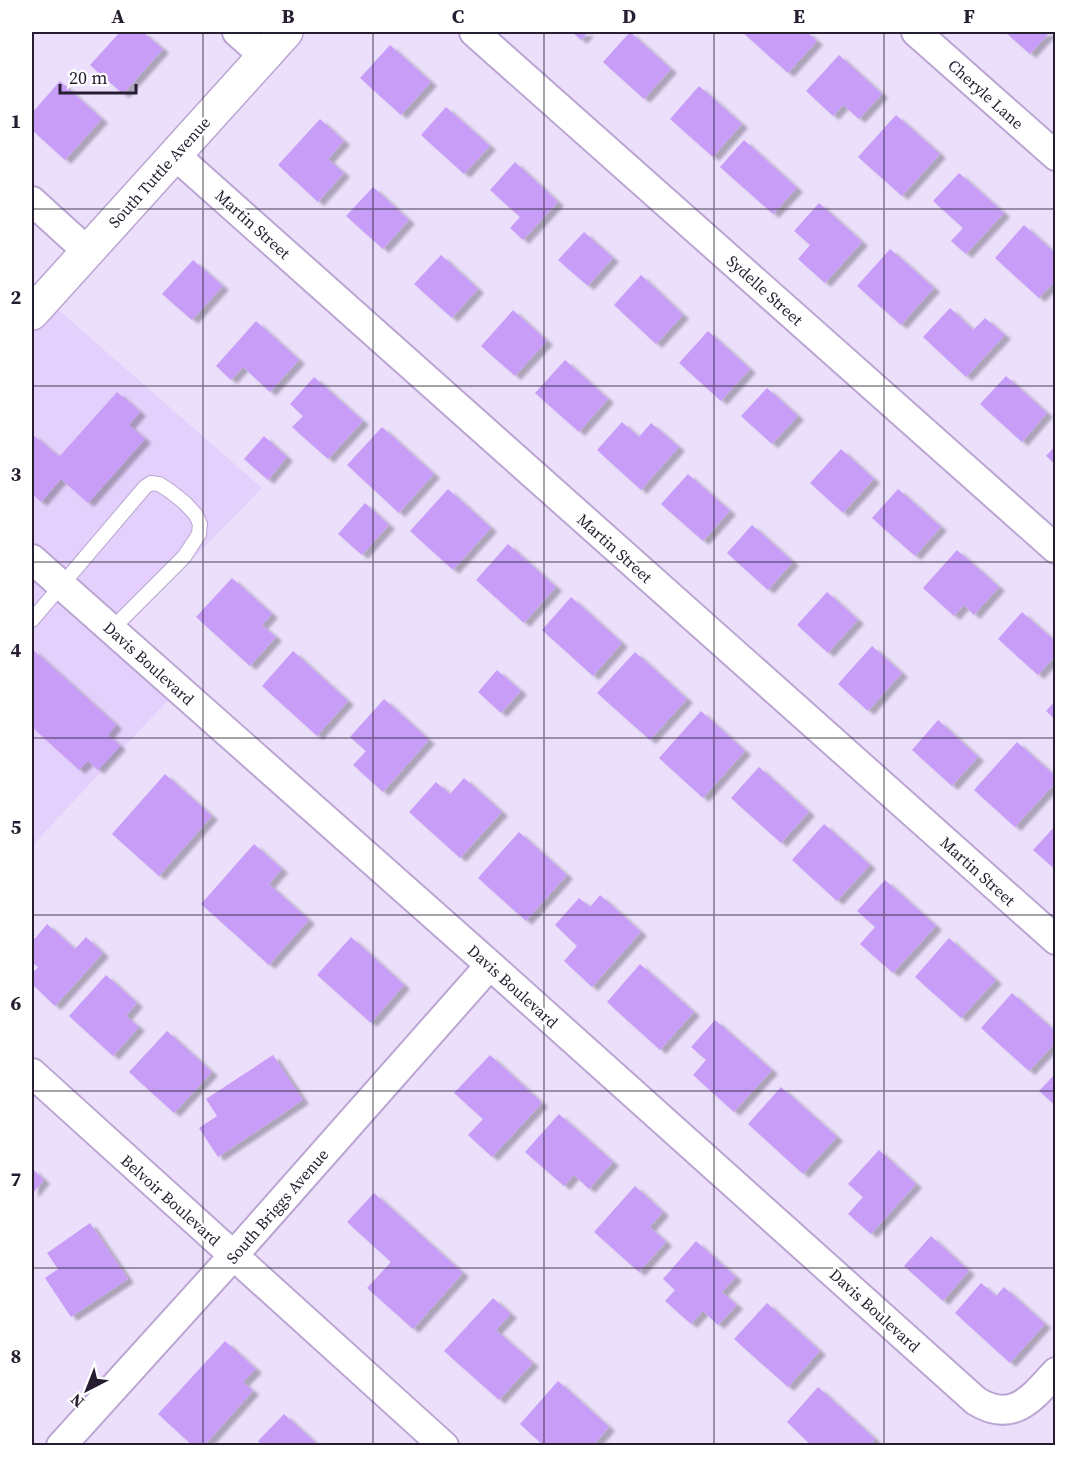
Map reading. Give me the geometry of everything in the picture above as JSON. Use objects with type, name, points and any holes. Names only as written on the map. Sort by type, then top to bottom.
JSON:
[{"type":"main road","name":"South Tuttle Avenue","points":[[32,313],[286,32]]},
{"type":"street","points":[[237,32],[264,56]]},
{"type":"street","name":"Sydelle Street","points":[[474,32],[1056,549]]},
{"type":"street","name":"Cheryle Lane","points":[[916,32],[1056,156]]},
{"type":"street","name":"Martin Street","points":[[175,155],[1056,940]]},
{"type":"street","points":[[32,201],[87,251]]},
{"type":"street","name":"Davis Boulevard","points":[[32,559],[490,965],[976,1401],[995,1410],[1009,1410],[1032,1398],[1056,1372]]},
{"type":"street","name":"South Briggs Avenue","points":[[61,1446],[233,1256],[490,965]]},
{"type":"street","name":"Belvoir Boulevard","points":[[32,1074],[444,1446]]},
{"type":"lane","points":[[32,620],[145,487],[151,483],[159,484],[185,503],[196,515],[200,524],[199,534],[183,557],[111,630]]},
{"type":"shaded area","points":[[55,307],[262,488],[128,625],[32,540],[32,333]]},
{"type":"shaded area","points":[[32,579],[168,700],[32,846]]},
{"type":"building","points":[[120,32],[143,32],[163,49],[123,94],[90,65]]},
{"type":"building","points":[[572,32],[588,32],[581,40]]},
{"type":"building","points":[[630,32],[671,69],[644,99],[603,62]]},
{"type":"building","points":[[742,32],[807,32],[817,41],[788,73]]},
{"type":"building","points":[[1005,32],[1050,32],[1030,54]]},
{"type":"building","points":[[390,45],[431,82],[401,115],[360,78]]},
{"type":"building","points":[[839,55],[882,94],[859,119],[843,105],[833,116],[806,91]]},
{"type":"building","points":[[60,81],[102,119],[65,160],[32,130],[32,113]]},
{"type":"building","points":[[699,86],[742,124],[713,157],[670,119]]},
{"type":"building","points":[[446,107],[490,146],[464,174],[421,135]]},
{"type":"building","points":[[896,115],[940,154],[902,196],[858,157]]},
{"type":"building","points":[[320,119],[344,141],[328,159],[344,173],[318,202],[278,165]]},
{"type":"building","points":[[744,140],[797,188],[773,214],[720,167]]},
{"type":"building","points":[[515,162],[558,202],[523,240],[510,228],[520,217],[490,190]]},
{"type":"building","points":[[959,173],[1004,213],[966,254],[951,241],[963,228],[933,201]]},
{"type":"building","points":[[373,187],[409,220],[383,249],[346,216]]},
{"type":"building","points":[[819,203],[862,242],[825,283],[798,259],[810,245],[794,231]]},
{"type":"building","points":[[1024,225],[1056,254],[1056,280],[1039,298],[995,258]]},
{"type":"building","points":[[584,232],[613,258],[588,286],[558,260]]},
{"type":"building","points":[[890,249],[934,288],[901,325],[857,286]]},
{"type":"building","points":[[441,255],[478,289],[452,318],[414,284]]},
{"type":"building","points":[[193,260],[223,286],[192,320],[162,294]]},
{"type":"building","points":[[641,275],[683,315],[656,344],[614,305]]},
{"type":"building","points":[[950,308],[973,330],[985,318],[1005,335],[966,377],[923,337]]},
{"type":"building","points":[[513,310],[547,341],[515,376],[481,346]]},
{"type":"building","points":[[256,321],[299,360],[270,392],[243,367],[231,380],[216,366]]},
{"type":"building","points":[[708,331],[750,369],[721,401],[679,363]]},
{"type":"building","points":[[565,360],[608,399],[579,432],[535,393]]},
{"type":"building","points":[[1006,376],[1047,413],[1022,442],[980,404]]},
{"type":"building","points":[[314,377],[363,421],[328,459],[292,427],[303,416],[290,404]]},
{"type":"building","points":[[767,388],[798,416],[772,444],[741,416]]},
{"type":"building","points":[[117,392],[140,412],[129,425],[145,439],[88,503],[61,479],[41,502],[32,494],[32,434],[59,457]]},
{"type":"building","points":[[622,422],[639,437],[651,423],[679,447],[641,490],[597,450]]},
{"type":"building","points":[[382,427],[434,474],[399,513],[347,465]]},
{"type":"building","points":[[264,436],[287,457],[268,480],[244,459]]},
{"type":"building","points":[[1056,445],[1056,465],[1046,456]]},
{"type":"building","points":[[841,449],[874,479],[843,513],[810,483]]},
{"type":"building","points":[[688,474],[730,511],[703,541],[661,504]]},
{"type":"building","points":[[448,489],[491,528],[453,570],[410,531]]},
{"type":"building","points":[[898,489],[941,527],[915,556],[872,518]]},
{"type":"building","points":[[365,503],[389,525],[362,555],[338,534]]},
{"type":"building","points":[[752,525],[793,562],[768,590],[727,553]]},
{"type":"building","points":[[508,544],[556,587],[524,623],[476,580]]},
{"type":"building","points":[[957,550],[999,587],[974,615],[964,605],[954,616],[923,588]]},
{"type":"building","points":[[232,578],[272,614],[262,625],[276,637],[250,666],[196,617]]},
{"type":"building","points":[[827,592],[858,620],[828,653],[797,625]]},
{"type":"building","points":[[571,597],[622,643],[593,676],[542,630]]},
{"type":"building","points":[[1022,612],[1056,642],[1056,655],[1038,675],[998,639]]},
{"type":"building","points":[[872,646],[902,673],[868,711],[838,684]]},
{"type":"building","points":[[32,649],[116,725],[108,735],[120,746],[98,770],[88,761],[79,770],[32,727]]},
{"type":"building","points":[[293,651],[348,701],[317,736],[262,686]]},
{"type":"building","points":[[635,652],[687,699],[650,740],[597,693]]},
{"type":"building","points":[[497,670],[521,691],[501,713],[478,692]]},
{"type":"building","points":[[384,699],[429,740],[383,792],[353,765],[366,751],[350,737]]},
{"type":"building","points":[[1056,700],[1056,720],[1046,711]]},
{"type":"building","points":[[701,711],[745,751],[703,798],[659,758]]},
{"type":"building","points":[[938,720],[978,757],[952,786],[912,750]]},
{"type":"building","points":[[1017,742],[1056,777],[1056,782],[1015,827],[974,790]]},
{"type":"building","points":[[759,767],[809,812],[781,843],[731,798]]},
{"type":"building","points":[[165,774],[212,816],[159,876],[112,834]]},
{"type":"building","points":[[464,778],[502,812],[460,858],[409,812],[436,782],[450,794]]},
{"type":"building","points":[[824,824],[870,865],[837,901],[792,860]]},
{"type":"building","points":[[1056,825],[1056,870],[1033,850]]},
{"type":"building","points":[[519,832],[567,875],[526,921],[478,878]]},
{"type":"building","points":[[254,844],[282,869],[269,884],[309,920],[269,965],[201,904]]},
{"type":"building","points":[[885,880],[936,926],[893,973],[860,944],[875,927],[857,911]]},
{"type":"building","points":[[600,895],[641,932],[592,987],[564,961],[577,946],[555,925],[579,898],[590,907]]},
{"type":"building","points":[[47,924],[75,949],[86,937],[103,953],[55,1006],[32,984],[32,974],[38,967],[32,962],[32,942]]},
{"type":"building","points":[[351,937],[404,985],[371,1023],[317,975]]},
{"type":"building","points":[[949,938],[996,980],[961,1018],[915,977]]},
{"type":"building","points":[[640,964],[694,1012],[660,1050],[607,1002]]},
{"type":"building","points":[[106,975],[137,1003],[126,1016],[139,1027],[113,1056],[69,1016]]},
{"type":"building","points":[[1012,993],[1056,1032],[1056,1042],[1029,1071],[981,1028]]},
{"type":"building","points":[[715,1020],[772,1070],[734,1112],[693,1075],[706,1060],[691,1047]]},
{"type":"building","points":[[167,1031],[212,1072],[174,1113],[129,1072]]},
{"type":"building","points":[[273,1055],[303,1100],[218,1157],[199,1128],[217,1116],[206,1099]]},
{"type":"building","points":[[490,1055],[542,1103],[492,1157],[468,1135],[483,1119],[454,1093]]},
{"type":"building","points":[[1056,1073],[1056,1106],[1039,1091]]},
{"type":"building","points":[[781,1087],[837,1137],[803,1174],[748,1124]]},
{"type":"building","points":[[559,1114],[613,1162],[589,1189],[574,1175],[564,1186],[525,1152]]},
{"type":"building","points":[[879,1150],[916,1184],[871,1234],[848,1214],[863,1197],[848,1184]]},
{"type":"building","points":[[32,1168],[44,1180],[32,1194]]},
{"type":"building","points":[[635,1186],[663,1212],[650,1227],[666,1242],[639,1272],[594,1232]]},
{"type":"building","points":[[374,1193],[463,1273],[413,1329],[367,1288],[391,1262],[347,1222]]},
{"type":"building","points":[[90,1223],[128,1279],[71,1317],[45,1278],[58,1269],[47,1253]]},
{"type":"building","points":[[931,1236],[969,1271],[943,1301],[904,1266]]},
{"type":"building","points":[[696,1241],[736,1277],[722,1292],[737,1305],[718,1325],[703,1311],[691,1324],[665,1301],[675,1290],[663,1279]]},
{"type":"building","points":[[981,1283],[996,1296],[1004,1287],[1045,1324],[1010,1363],[955,1313]]},
{"type":"building","points":[[493,1298],[511,1314],[496,1330],[533,1363],[499,1400],[444,1351]]},
{"type":"building","points":[[767,1303],[820,1351],[788,1387],[734,1339]]},
{"type":"building","points":[[225,1341],[256,1369],[243,1382],[253,1391],[204,1446],[193,1446],[158,1414]]},
{"type":"building","points":[[558,1381],[609,1427],[593,1446],[544,1446],[520,1424]]},
{"type":"building","points":[[818,1387],[875,1439],[869,1446],[812,1446],[787,1422]]},
{"type":"building","points":[[284,1414],[319,1446],[263,1446],[258,1441]]}]
